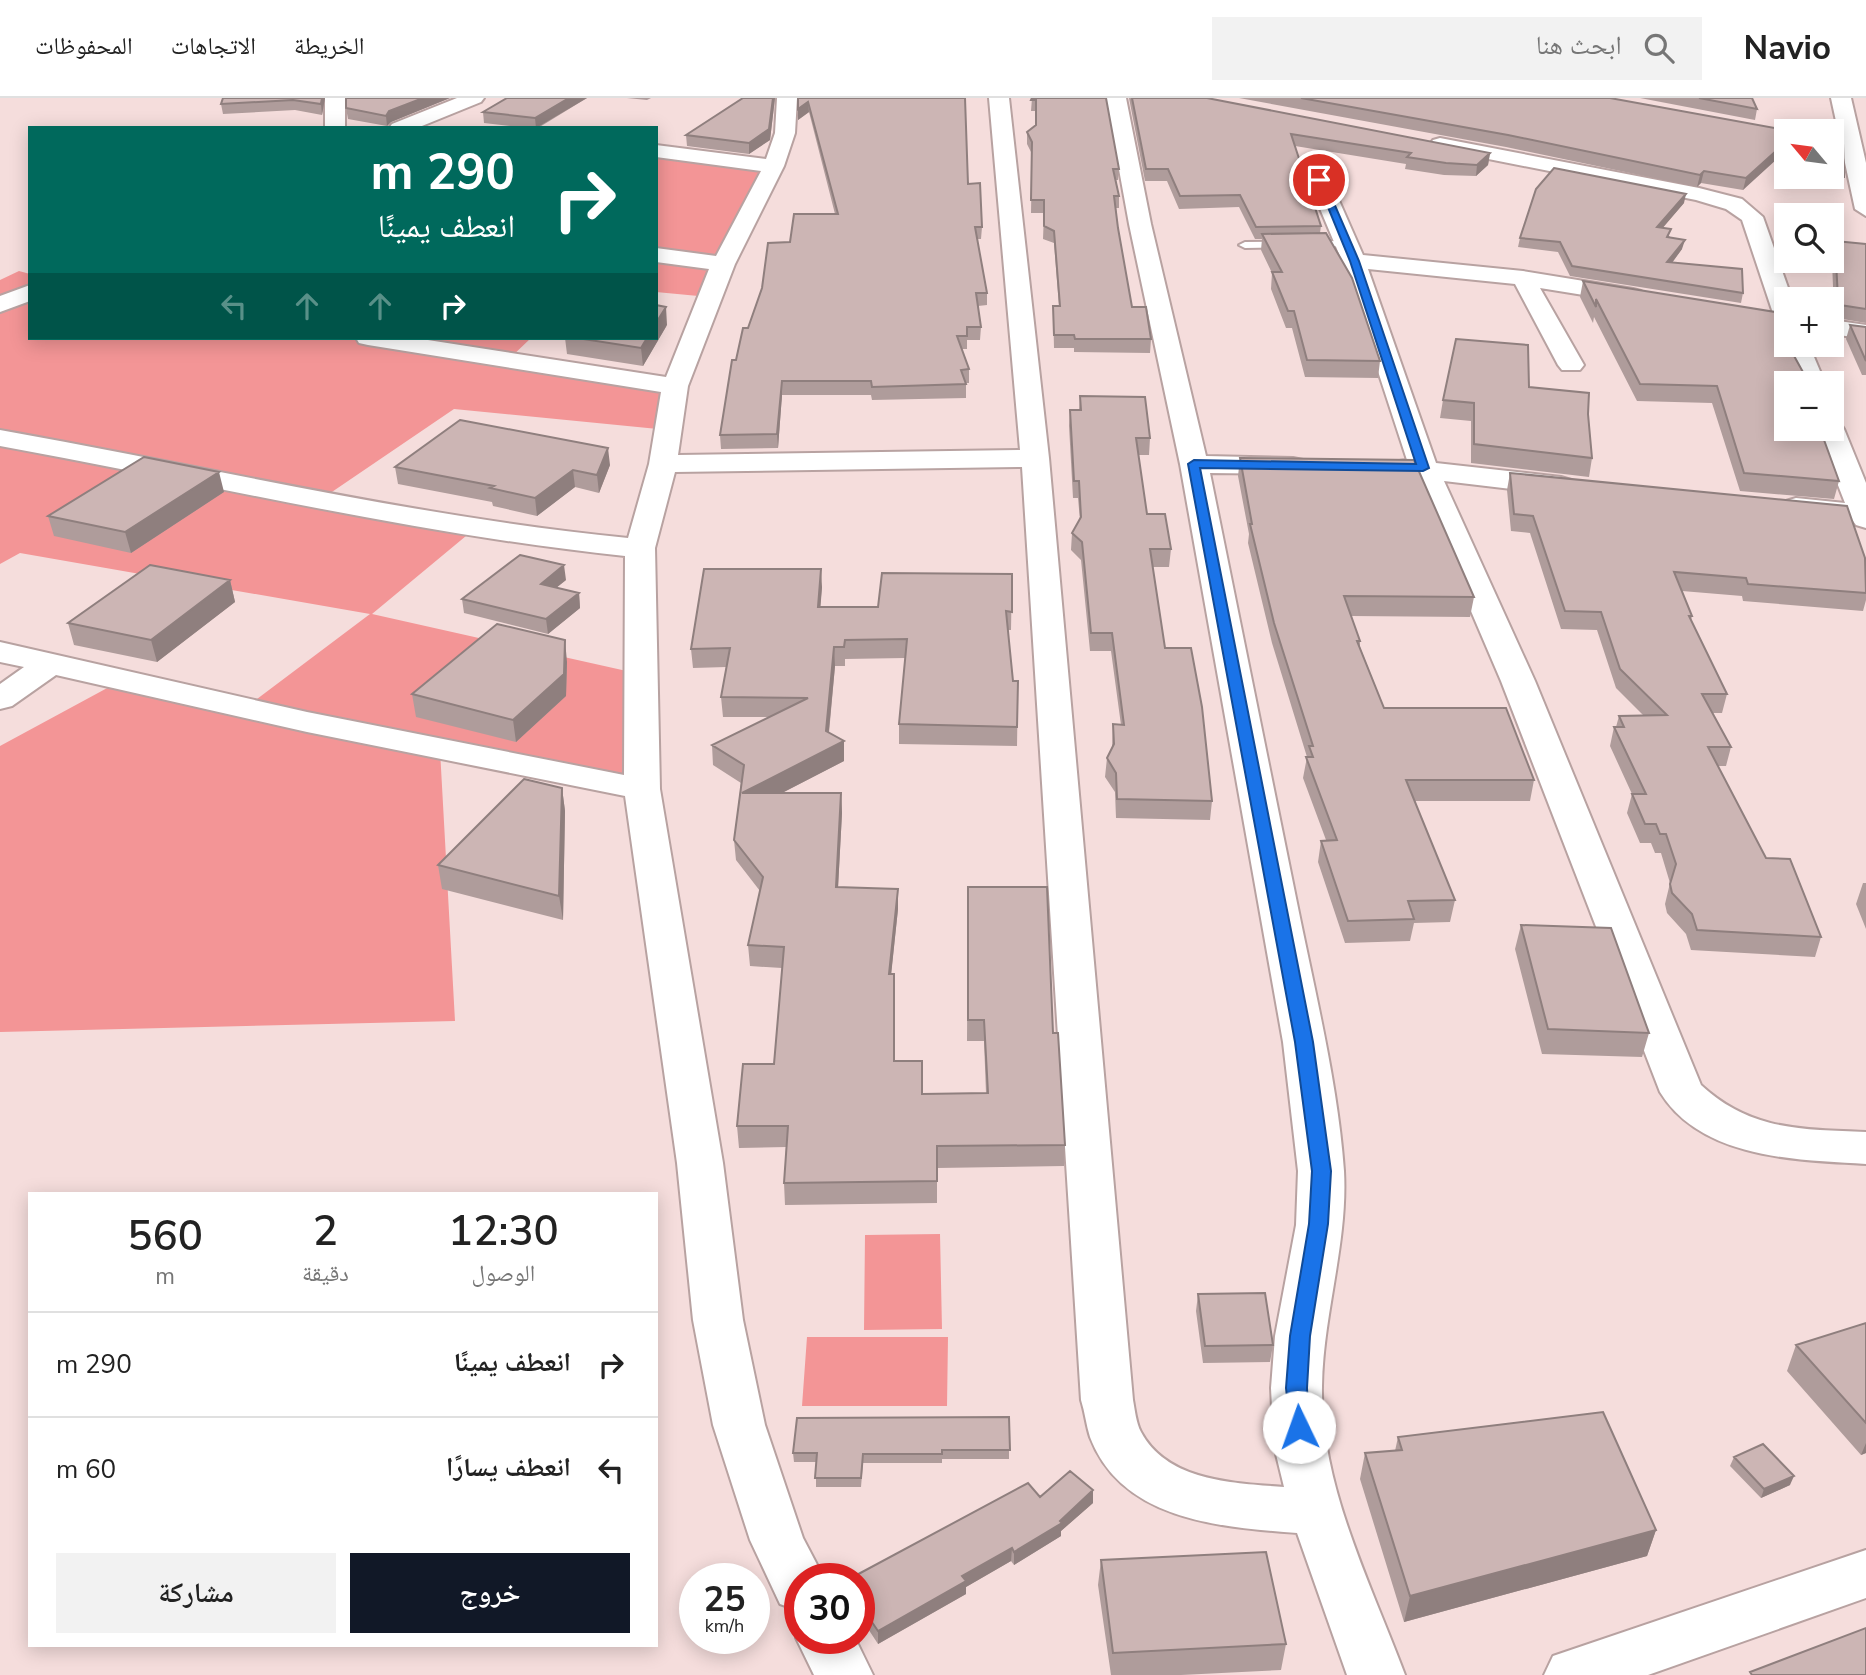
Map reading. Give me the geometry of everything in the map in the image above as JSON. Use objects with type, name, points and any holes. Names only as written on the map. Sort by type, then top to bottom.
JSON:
[{"type":"street","points":[[335,98],[335,126]]},
{"type":"street","points":[[408,125],[474,98]]},
{"type":"street","points":[[787,98],[785,134],[774,166],[723,264],[675,386],[663,464],[640,548],[642,789],[698,1150],[718,1320],[739,1425],[756,1482],[788,1563]]},
{"type":"street","points":[[999,98],[1035,458],[1107,1400],[1117,1440],[1137,1469],[1166,1488],[1202,1500],[1317,1512]]},
{"type":"street","points":[[1116,98],[1140,224],[1194,464],[1304,1042],[1321,1171],[1319,1224],[1300,1336],[1296,1388],[1300,1446],[1317,1512],[1376,1675]]},
{"type":"street","points":[[1841,98],[1841,119]]},
{"type":"street","points":[[1847,98],[1857,99]]},
{"type":"street","points":[[408,125],[455,126]]},
{"type":"street","points":[[1416,140],[1699,194],[1734,204],[1752,217],[1776,287]]},
{"type":"street","points":[[1844,150],[1866,209]]},
{"type":"street","points":[[658,151],[774,166]]},
{"type":"street","points":[[1319,180],[1350,253],[1423,468],[1518,681],[1682,1091],[1700,1112],[1730,1130],[1796,1144],[1866,1148]]},
{"type":"street","points":[[1350,253],[1655,299]]},
{"type":"street","points":[[658,254],[723,264]]},
{"type":"street","points":[[1523,278],[1571,365]]},
{"type":"street","points":[[0,305],[28,293]]},
{"type":"street","points":[[1760,316],[1774,318]]},
{"type":"street","points":[[1844,329],[1866,332]]},
{"type":"street","points":[[381,340],[675,386]]},
{"type":"street","points":[[0,438],[411,515],[573,542],[640,548]]},
{"type":"street","points":[[1769,505],[1865,516],[1835,441]]},
{"type":"street","points":[[663,464],[1035,458]]},
{"type":"street","points":[[1194,464],[1315,466]]},
{"type":"street","points":[[1369,467],[1423,468],[1592,489]]},
{"type":"street","points":[[0,652],[307,722],[642,789]]},
{"type":"street","points":[[0,699],[50,664]]},
{"type":"street","points":[[1573,1675],[1866,1574]]},
{"type":"street","points":[[833,1654],[844,1675]]},
{"type":"lane","points":[[1245,245],[1350,253]]},
{"type":"shaded area","points":[[658,154],[774,166],[709,297],[658,292]]},
{"type":"shaded area","points":[[19,271],[28,273],[28,340],[529,340],[509,359],[675,386],[668,430],[454,409],[323,498],[478,526],[372,614],[640,674],[642,789],[440,750],[455,1021],[0,1032],[0,746],[122,680],[245,708],[370,614],[20,553],[0,564],[0,280]]},
{"type":"shaded area","points":[[940,1234],[942,1329],[864,1330],[865,1235]]},
{"type":"shaded area","points":[[807,1337],[948,1337],[947,1406],[802,1406]]},
{"type":"building","points":[[223,98],[322,98],[321,104],[293,100],[221,104]]},
{"type":"building","points":[[346,98],[423,98],[389,111],[386,116],[346,108]]},
{"type":"building","points":[[507,98],[569,98],[535,118],[483,112]]},
{"type":"building","points":[[743,98],[773,98],[769,129],[749,143],[686,135]]},
{"type":"building","points":[[798,98],[965,98],[968,184],[980,183],[982,227],[975,227],[987,293],[976,293],[981,327],[967,327],[967,336],[957,336],[969,369],[961,370],[966,384],[872,387],[871,381],[782,381],[777,434],[720,435],[732,360],[736,360],[743,328],[748,328],[762,288],[768,243],[790,242],[794,214],[838,214],[808,102],[798,109]]},
{"type":"building","points":[[1106,98],[1119,169],[1113,169],[1119,196],[1114,196],[1132,307],[1146,307],[1151,339],[1075,339],[1074,335],[1054,335],[1053,306],[1060,306],[1054,231],[1044,226],[1044,200],[1031,200],[1032,142],[1027,132],[1036,125],[1036,100],[1031,100]]},
{"type":"building","points":[[1132,98],[1207,98],[1490,153],[1477,165],[1446,163],[1407,157],[1411,153],[1291,134],[1321,226],[1256,227],[1240,195],[1180,196],[1168,169],[1146,169]]},
{"type":"building","points":[[1301,98],[1610,98],[1774,128],[1774,153],[1746,178],[1704,171],[1700,175],[1508,135]]},
{"type":"building","points":[[1699,98],[1752,98],[1757,109]]},
{"type":"building","points":[[1554,168],[1686,194],[1657,227],[1671,229],[1667,237],[1685,240],[1667,262],[1742,269],[1743,293],[1572,266],[1560,242],[1520,238],[1536,189]]},
{"type":"building","points":[[1326,233],[1352,278],[1380,361],[1307,360],[1294,311],[1288,311],[1272,272],[1282,272],[1262,234]]},
{"type":"building","points":[[1844,242],[1866,244],[1866,309],[1844,306],[1844,287],[1837,287],[1837,273],[1844,273]]},
{"type":"building","points":[[1583,281],[1774,312],[1774,357],[1795,357],[1802,371],[1774,371],[1774,441],[1824,441],[1839,481],[1744,473],[1717,386],[1640,384],[1596,299],[1596,307]]},
{"type":"building","points":[[658,305],[666,307],[658,320]]},
{"type":"building","points":[[1850,325],[1866,327],[1866,361]]},
{"type":"building","points":[[1456,339],[1528,345],[1529,387],[1589,393],[1592,458],[1474,444],[1474,403],[1443,400]]},
{"type":"building","points":[[590,340],[646,340],[641,348]]},
{"type":"building","points":[[1080,396],[1145,397],[1150,438],[1136,438],[1147,514],[1165,514],[1171,549],[1150,549],[1165,648],[1191,648],[1202,707],[1212,801],[1117,799],[1116,773],[1107,758],[1114,744],[1113,724],[1124,725],[1112,633],[1091,633],[1082,542],[1072,533],[1081,517],[1079,481],[1074,481],[1070,410],[1081,410]]},
{"type":"building","points":[[460,420],[608,448],[597,475],[573,470],[535,498],[490,488],[494,486],[395,467]]},
{"type":"building","points":[[144,457],[219,472],[125,532],[48,516]]},
{"type":"building","points":[[1240,458],[1414,460],[1474,597],[1344,596],[1360,641],[1357,641],[1384,708],[1506,708],[1534,780],[1406,780],[1455,900],[1408,901],[1414,919],[1348,921],[1321,841],[1337,840],[1306,757],[1313,757],[1309,746],[1313,746],[1274,623],[1250,524]]},
{"type":"building","points":[[1510,473],[1847,506],[1865,558],[1866,593],[1748,584],[1746,578],[1674,572],[1692,616],[1689,616],[1727,694],[1702,694],[1731,747],[1708,747],[1766,858],[1790,859],[1821,937],[1697,930],[1692,914],[1672,893],[1670,884],[1676,864],[1666,834],[1660,834],[1656,824],[1645,824],[1632,794],[1646,794],[1614,727],[1624,727],[1619,716],[1667,715],[1620,669],[1601,612],[1565,611],[1533,516],[1514,514]]},
{"type":"building","points":[[520,555],[564,565],[541,584],[579,593],[546,619],[462,599]]},
{"type":"building","points":[[150,565],[230,580],[151,640],[68,623]]},
{"type":"building","points":[[704,569],[821,569],[818,607],[878,607],[882,573],[1012,574],[1012,612],[1006,611],[1013,681],[1018,681],[1017,727],[899,724],[907,639],[845,640],[844,647],[834,647],[826,731],[844,741],[742,793],[841,793],[836,887],[898,889],[889,974],[894,974],[894,1061],[922,1061],[922,1094],[988,1093],[984,1020],[968,1020],[968,887],[1047,887],[1053,1033],[1058,1033],[1065,1145],[937,1146],[937,1181],[784,1183],[788,1126],[737,1126],[743,1064],[774,1064],[784,947],[748,945],[763,877],[734,840],[744,765],[712,745],[808,698],[721,697],[730,648],[691,649]]},
{"type":"building","points":[[497,624],[565,640],[564,674],[513,720],[412,694]]},
{"type":"building","points":[[524,779],[562,788],[559,896],[438,865]]},
{"type":"building","points":[[1521,925],[1611,928],[1649,1033],[1548,1029]]},
{"type":"building","points":[[1265,1293],[1273,1345],[1205,1346],[1198,1294]]},
{"type":"building","points":[[1866,1323],[1866,1423],[1796,1345]]},
{"type":"building","points":[[1603,1412],[1656,1530],[1410,1596],[1365,1453],[1402,1450],[1398,1437]]},
{"type":"building","points":[[1009,1417],[1010,1450],[942,1450],[942,1454],[863,1454],[861,1478],[815,1478],[817,1453],[793,1453],[797,1418]]},
{"type":"building","points":[[1763,1444],[1794,1476],[1764,1489],[1734,1457]]},
{"type":"building","points":[[1070,1471],[1093,1490],[1060,1521],[1062,1523],[1014,1552],[1012,1548],[962,1576],[966,1581],[878,1631],[875,1627],[875,1565],[1028,1483],[1040,1497]]},
{"type":"building","points":[[1266,1552],[1286,1644],[1113,1653],[1101,1560]]},
{"type":"building","points":[[1866,1628],[1866,1675],[1752,1675],[1750,1672]]},
{"type":"route","points":[[1299,1427],[1296,1388],[1300,1336],[1319,1224],[1321,1171],[1304,1042],[1194,464],[1423,468],[1354,261],[1319,180]]}]
